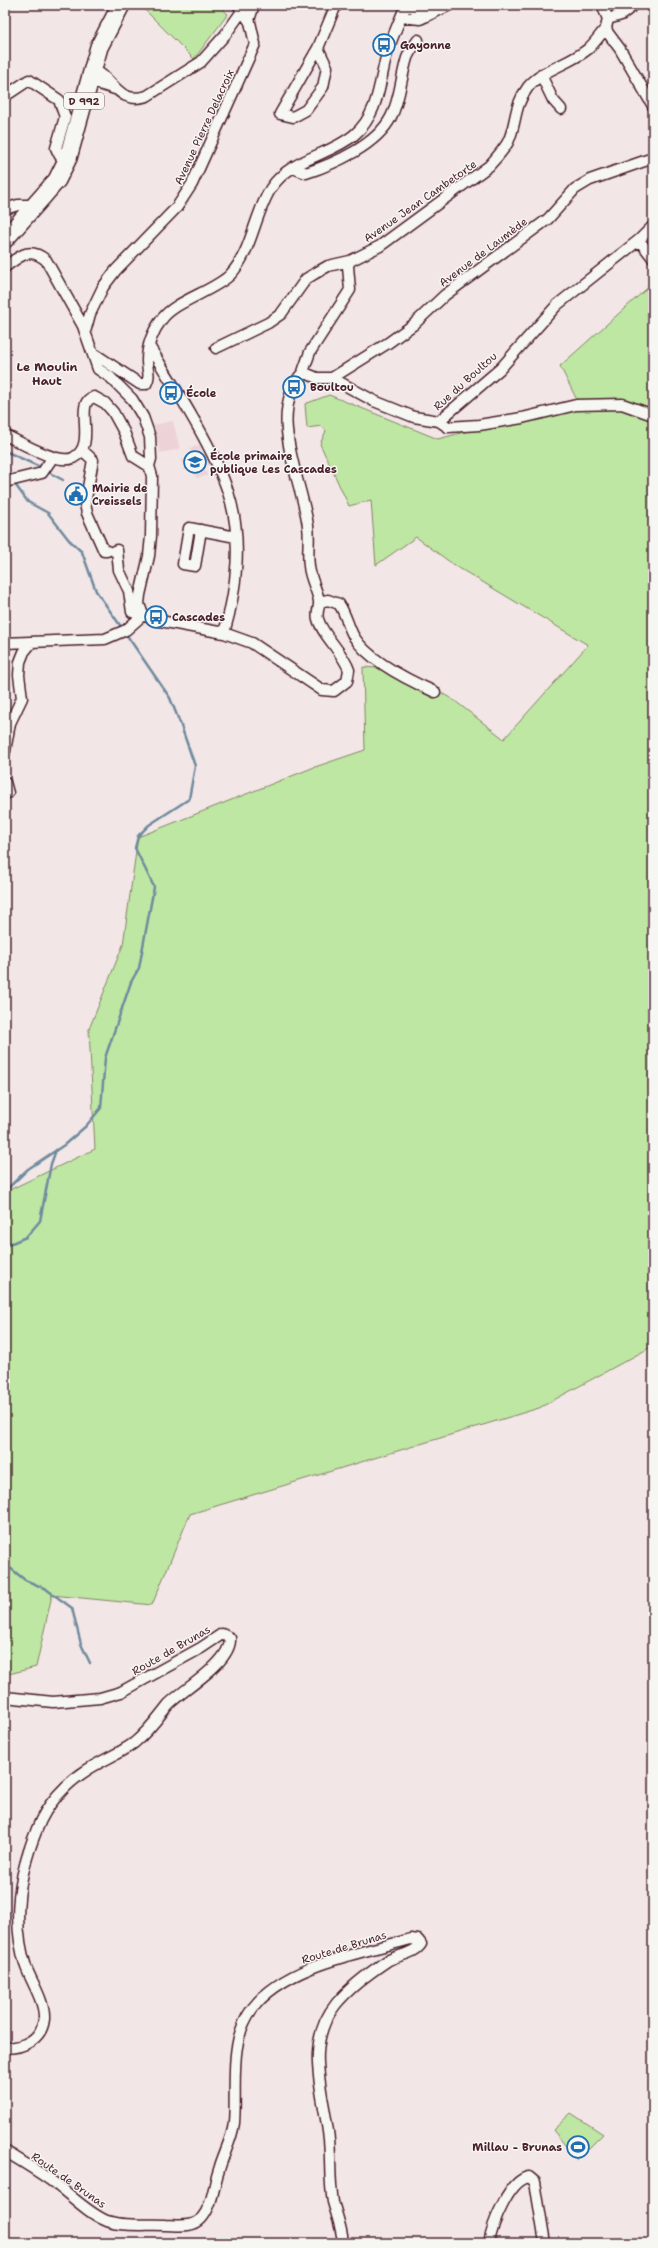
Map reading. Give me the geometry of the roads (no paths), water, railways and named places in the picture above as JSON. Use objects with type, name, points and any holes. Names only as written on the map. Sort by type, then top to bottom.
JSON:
[{"type":"main road","name":"D 992","points":[[8,233],[57,180],[68,158],[91,75],[104,37],[121,5]]},
{"type":"street","points":[[225,35],[249,20],[254,5]]},
{"type":"street","points":[[318,48],[328,67],[323,87],[306,110],[293,117],[280,114],[318,48],[336,5]]},
{"type":"street","points":[[94,354],[140,384],[146,384],[150,377],[147,363],[152,333],[163,317],[231,275],[245,252],[262,205],[272,187],[293,168],[310,157],[344,142],[364,124],[378,94],[388,50],[401,17],[408,5],[418,11],[431,14]]},
{"type":"street","points":[[401,17],[420,19],[450,5]]},
{"type":"street","points":[[602,5],[607,24],[653,106]]},
{"type":"street","points":[[607,24],[634,5]]},
{"type":"street","points":[[91,75],[115,89],[122,95],[132,98],[147,96],[201,62],[225,35],[242,7]]},
{"type":"street","points":[[242,7],[249,20]]},
{"type":"street","name":"Avenue Pierre Delacroix","points":[[85,332],[90,314],[103,287],[116,270],[177,206],[192,184],[255,44],[249,20]]},
{"type":"street","name":"Avenue Jean Cambetorte","points":[[216,348],[268,323],[280,314],[306,279],[328,266],[350,261],[380,246],[489,166],[501,153],[509,140],[520,99],[529,86],[541,76],[588,49],[607,24]]},
{"type":"street","points":[[293,168],[306,173],[326,167],[351,154],[384,128],[392,117],[408,57],[418,40]]},
{"type":"street","points":[[541,76],[553,100],[561,109]]},
{"type":"street","points":[[5,96],[29,80],[59,100],[65,117],[56,148],[60,156],[68,158]]},
{"type":"street","name":"Avenue de Laumède","points":[[332,378],[388,344],[414,325],[445,295],[548,219],[575,189],[590,180],[653,158]]},
{"type":"street","points":[[5,209],[40,200]]},
{"type":"street","name":"Rue du Boultou","points":[[304,372],[317,378],[332,378],[374,401],[414,417],[439,421],[500,369],[557,305],[639,240],[653,226]]},
{"type":"street","points":[[639,240],[653,258]]},
{"type":"street","points":[[5,267],[16,258],[29,252],[37,253],[51,268],[73,304],[94,354],[98,369],[110,377],[132,399],[143,417],[150,437],[151,459],[149,466],[152,476],[151,536],[149,556],[140,595],[142,612]]},
{"type":"street","points":[[82,450],[93,460],[85,504],[87,513],[104,552],[117,550],[118,570],[129,591],[132,612],[142,612],[160,622],[225,631],[252,643],[322,690],[334,691],[340,688],[347,681],[349,670],[319,621],[317,614],[319,602],[312,584],[308,564],[309,539],[306,513],[288,446],[289,404],[294,387],[304,372],[310,352],[350,290],[348,266],[350,261]]},
{"type":"street","points":[[149,346],[197,427],[229,493],[236,537],[237,566],[225,631]]},
{"type":"street","points":[[5,435],[53,457],[67,460],[78,455],[82,450],[86,432],[84,404],[90,398],[94,397],[105,402],[113,412],[124,432],[133,456],[149,466]]},
{"type":"street","points":[[439,421],[448,427],[479,425],[522,418],[576,405],[622,404],[653,415]]},
{"type":"street","points":[[10,480],[42,473],[53,457]]},
{"type":"street","points":[[201,530],[236,537]]},
{"type":"street","points":[[319,602],[328,600],[339,604],[355,638],[366,650],[401,676],[435,692]]},
{"type":"street","points":[[5,643],[105,639],[123,631],[142,612]]},
{"type":"street","points":[[5,751],[10,723],[22,698],[19,675],[20,662],[24,652],[32,642]]},
{"type":"street","points":[[5,782],[8,792]]},
{"type":"street","name":"Route de Brunas","points":[[5,1697],[53,1702],[100,1698],[121,1692],[138,1683],[201,1648],[215,1637],[222,1634],[230,1638],[229,1648],[219,1662],[180,1694],[150,1729],[132,1744],[87,1770],[67,1785],[52,1802],[40,1821],[23,1865],[20,1883],[18,1923],[19,1937],[24,1958],[42,2007],[44,2018],[36,2038],[20,2047],[5,2048]]},
{"type":"street","name":"Route de Brunas","points":[[5,2151],[56,2184],[92,2213],[108,2221],[119,2224],[179,2226],[190,2225],[200,2220],[213,2198],[218,2171],[232,2136],[238,2045],[244,2024],[252,2009],[272,1989],[310,1969],[411,1939],[418,1940],[421,1944],[418,1949],[388,1961],[352,1989],[336,2004],[325,2021],[320,2038],[317,2057],[318,2075],[328,2126],[333,2200],[343,2243]]},
{"type":"street","points":[[489,2243],[498,2213],[505,2201],[516,2184],[522,2178],[529,2177],[535,2182],[545,2243]]},
{"type":"waterway","points":[[5,451],[40,467]]},
{"type":"waterway","points":[[5,467],[11,477]]},
{"type":"waterway","points":[[48,472],[63,480]]},
{"type":"waterway","points":[[14,483],[28,502],[48,513],[69,540],[82,552],[96,591],[122,628]]},
{"type":"waterway","points":[[5,1191],[28,1169],[64,1145],[86,1126],[101,1108],[105,1058],[131,982],[139,968],[154,887],[135,848],[138,836],[149,825],[189,799],[195,766],[180,723],[170,698],[126,634]]},
{"type":"waterway","points":[[5,1246],[26,1237],[40,1221],[51,1164],[56,1150]]},
{"type":"waterway","points":[[5,1381],[7,1398],[5,1401]]},
{"type":"waterway","points":[[5,1564],[25,1580],[46,1589],[72,1608],[81,1644],[90,1663]]},
{"type":"place","name":"Gayonne","points":[[384,45]]},
{"type":"place","name":"Boultou","points":[[294,387]]},
{"type":"place","name":"École","points":[[171,393]]},
{"type":"place","name":"École primaire publique Les Cascades","points":[[195,462]]},
{"type":"place","name":"Mairie de Creissels","points":[[76,494]]},
{"type":"place","name":"Cascades","points":[[156,617]]},
{"type":"place","name":"Millau - Brunas","points":[[578,2147]]},
{"type":"district","name":"Le Moulin Haut","points":[[47,374]]}]
